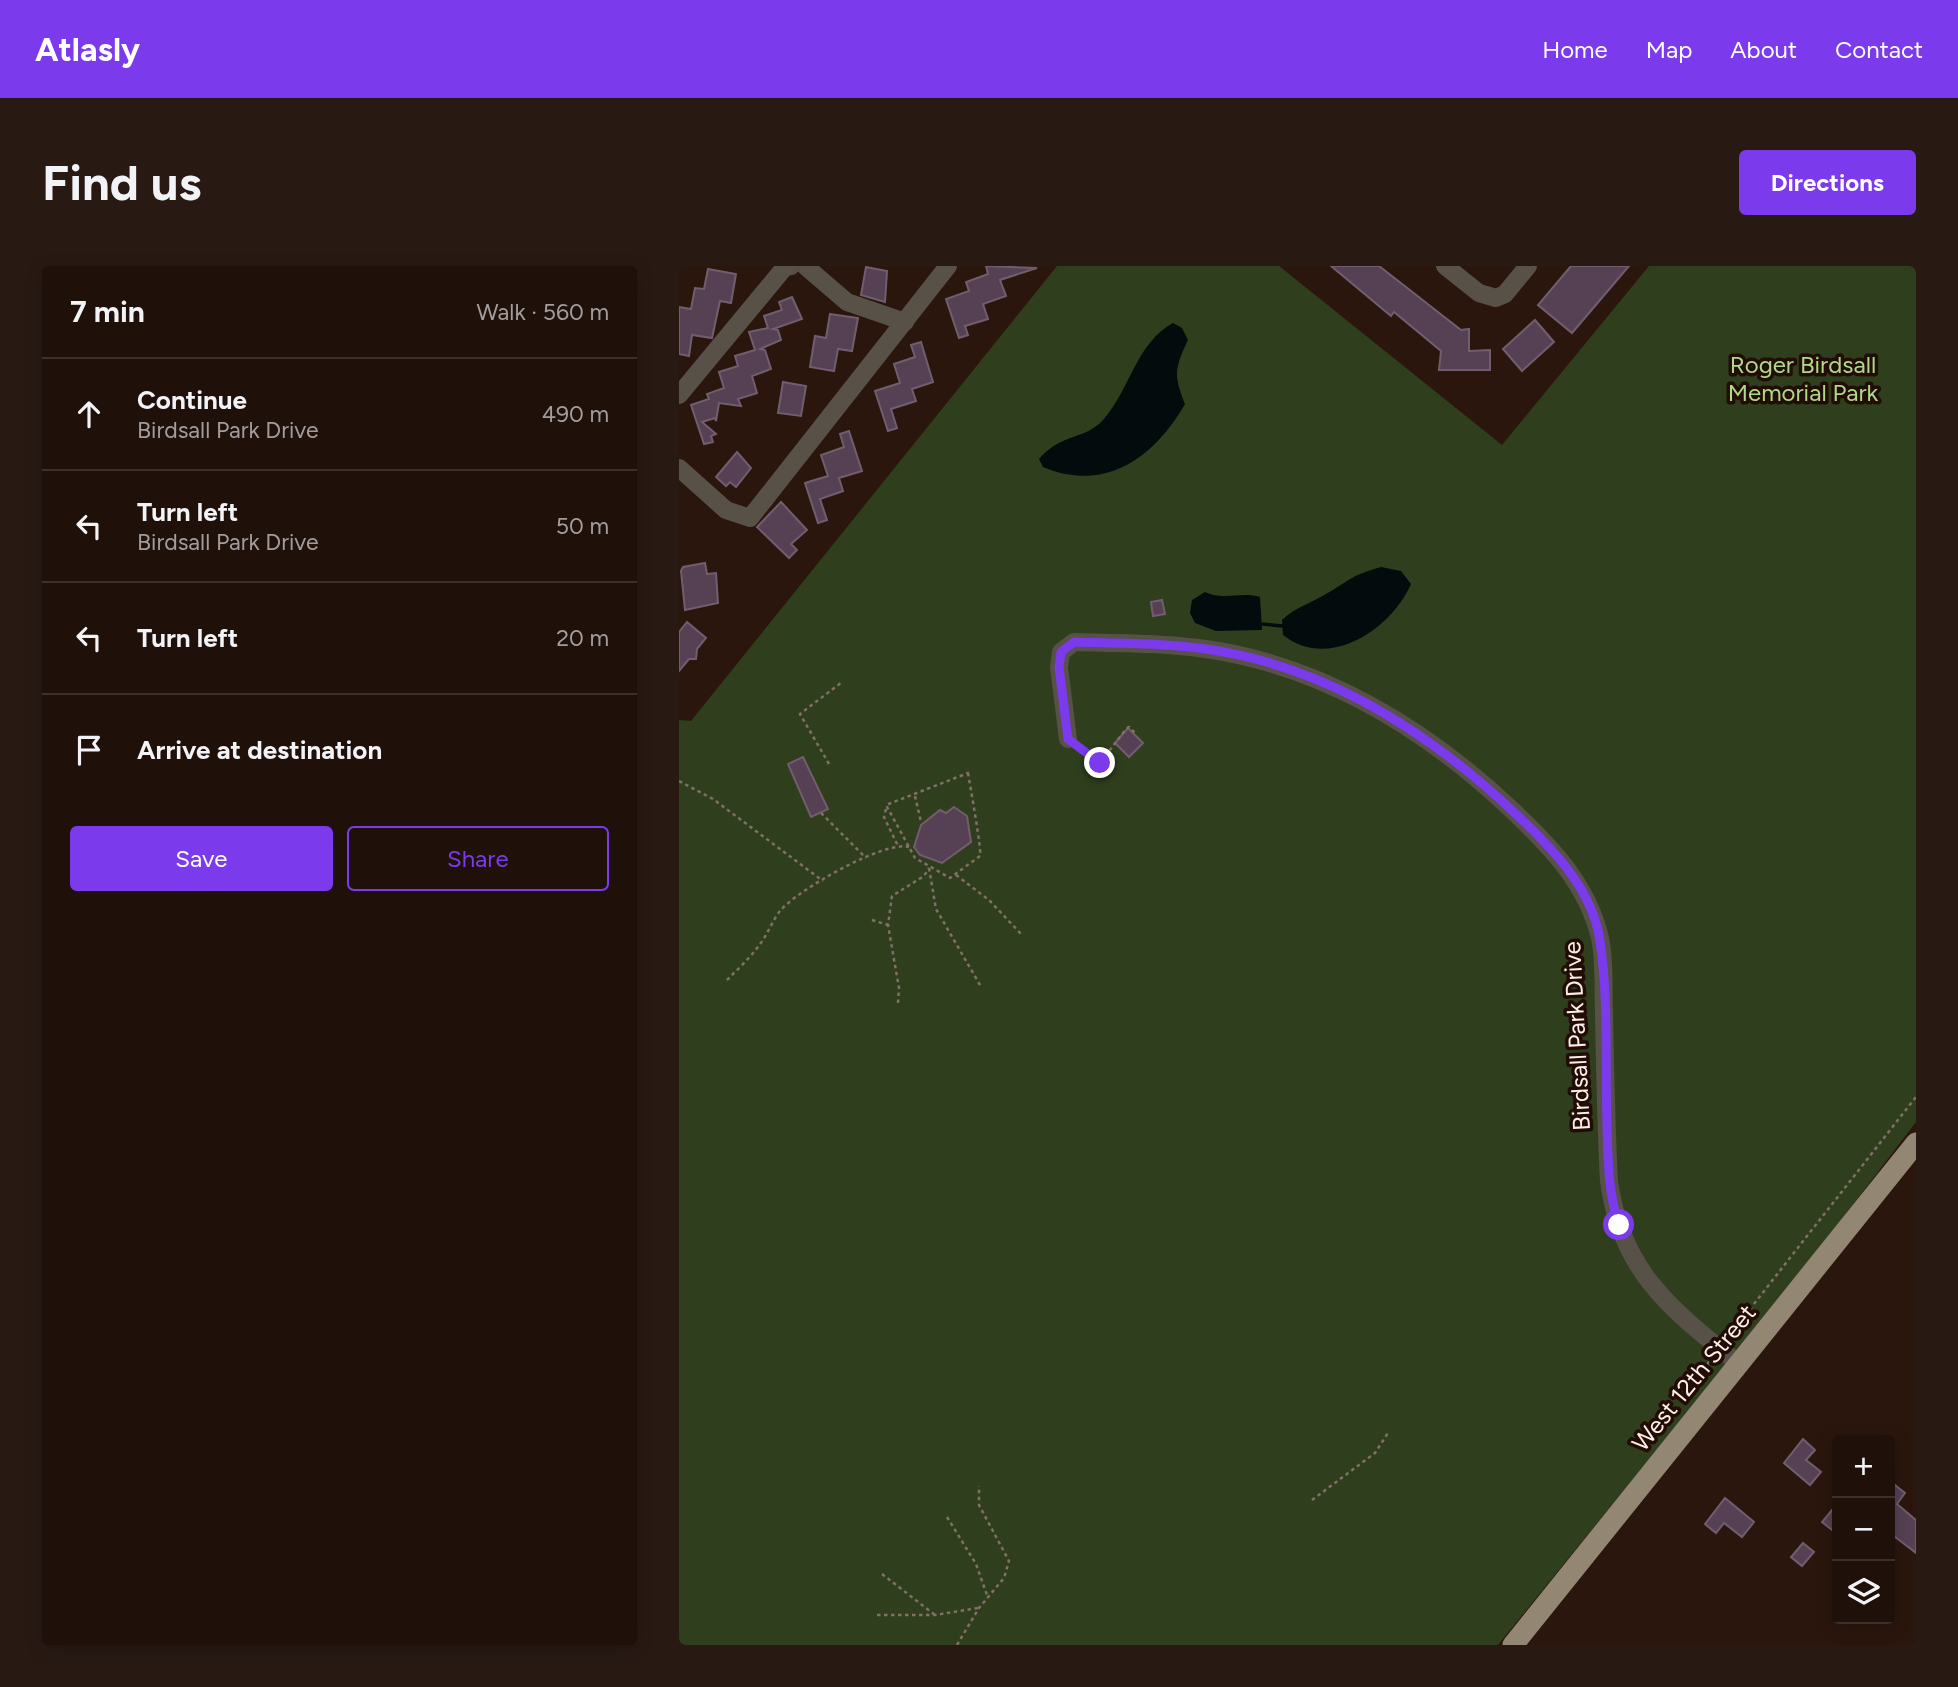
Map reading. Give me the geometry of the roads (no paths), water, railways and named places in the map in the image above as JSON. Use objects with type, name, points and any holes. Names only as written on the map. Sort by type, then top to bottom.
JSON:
[{"type":"main road","name":"West 12th Street","points":[[1513,1645],[1916,1143]]},
{"type":"street","points":[[679,395],[785,267],[790,266]]},
{"type":"street","points":[[806,266],[846,302],[905,322]]},
{"type":"street","points":[[679,468],[726,510],[750,518],[948,266]]},
{"type":"street","points":[[1445,266],[1479,293],[1496,298],[1505,293],[1528,266]]},
{"type":"street","name":"Birdsall Park Drive","points":[[1068,739],[1059,667],[1061,652],[1074,642],[1153,643],[1209,650],[1262,662],[1357,697],[1439,748],[1507,806],[1566,865],[1586,900],[1600,939],[1609,1181],[1619,1225],[1633,1258],[1656,1292],[1682,1319],[1739,1364]]},
{"type":"waterway","points":[[1263,624],[1282,626]]},
{"type":"park label","name":"Roger Birdsall Memorial Park","points":[[1803,379]]}]
